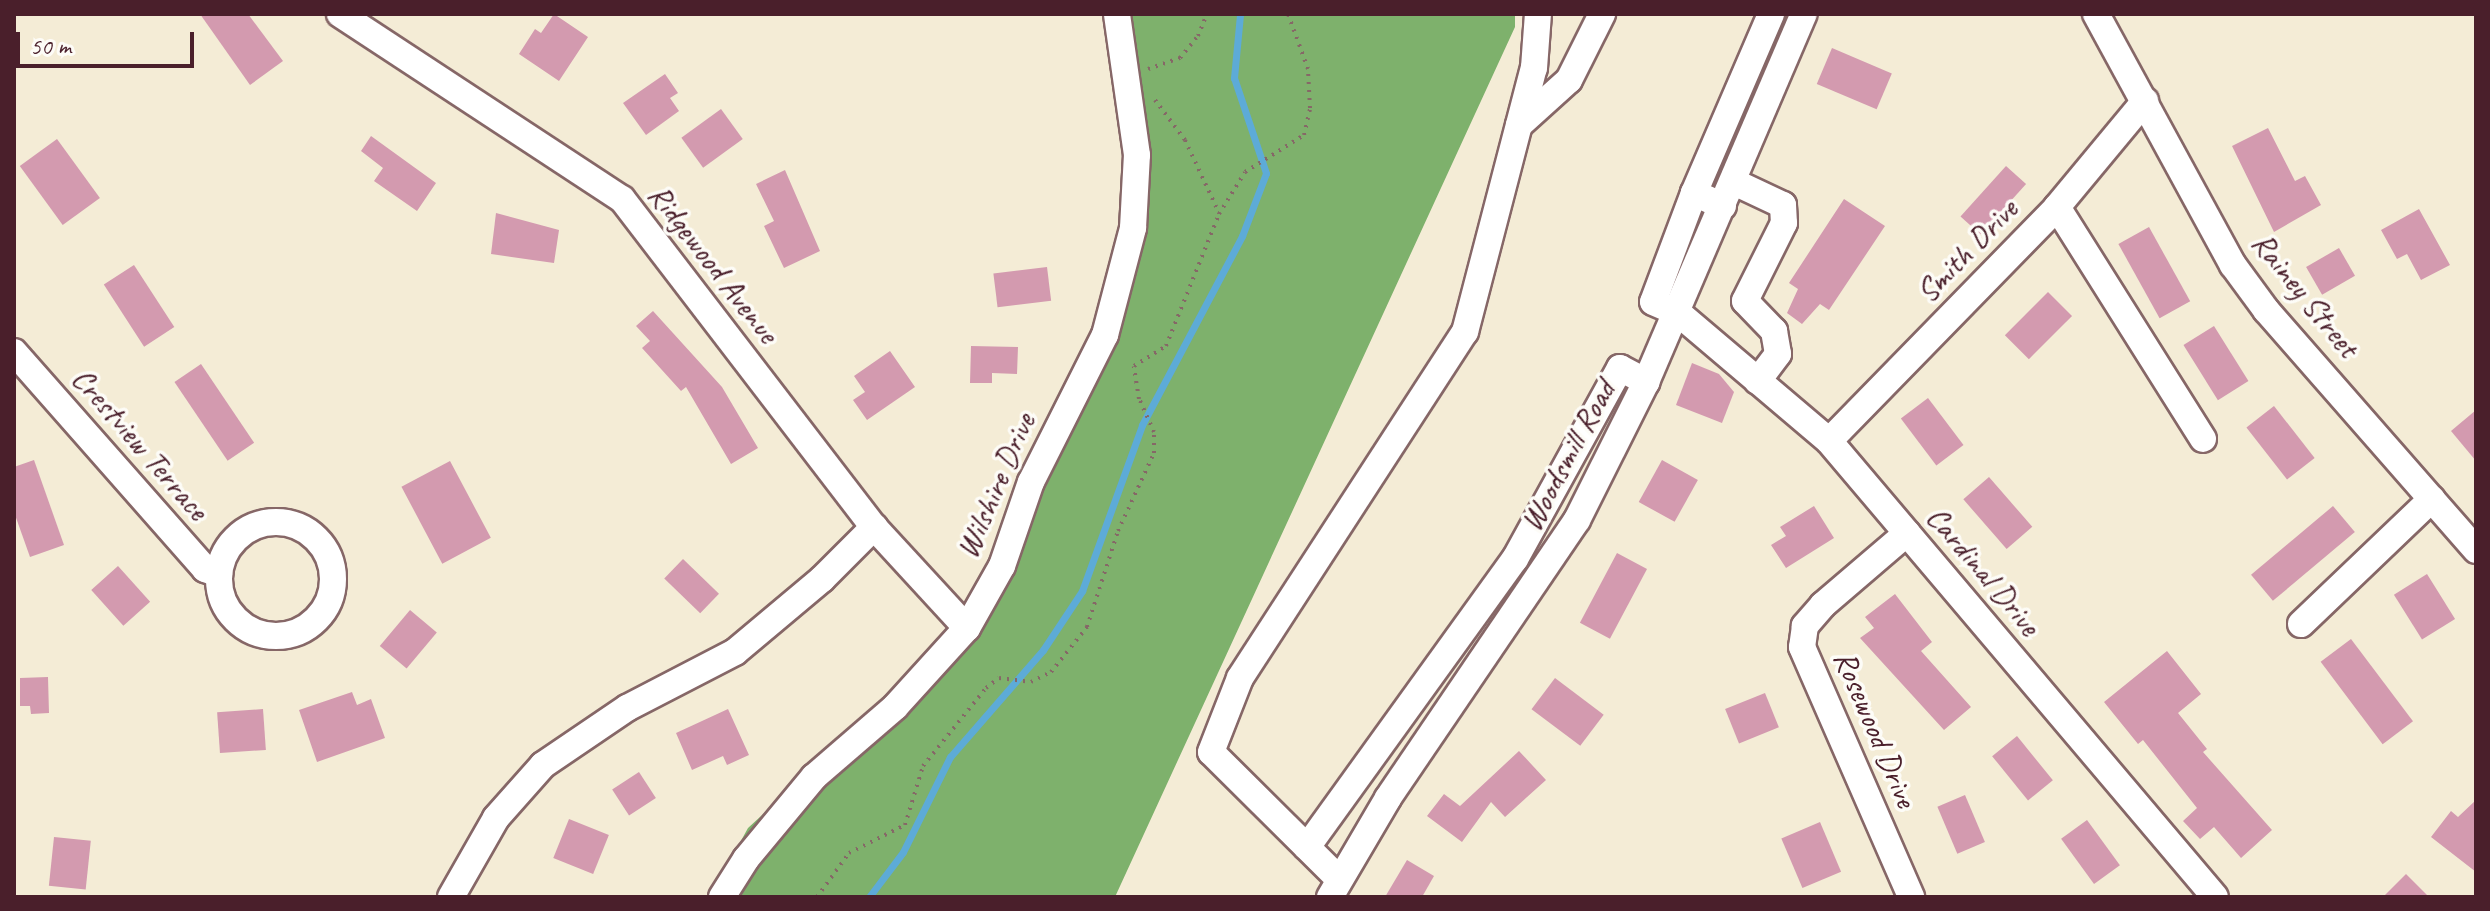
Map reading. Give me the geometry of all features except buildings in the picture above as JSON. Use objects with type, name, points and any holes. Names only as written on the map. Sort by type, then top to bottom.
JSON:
[{"type":"street","name":"Ridgewood Avenue","points":[[341,14],[622,199],[874,527],[967,628]]},
{"type":"street","name":"Wilshire Drive","points":[[722,897],[746,859],[814,777],[895,707],[967,628],[1002,566],[1031,482],[1105,335],[1133,228],[1137,155],[1117,14]]},
{"type":"street","points":[[1334,888],[1307,847],[1211,752],[1240,678],[1465,332],[1534,68],[1538,14]]},
{"type":"street","points":[[1519,125],[1569,80],[1602,14]]},
{"type":"street","points":[[1723,206],[1694,193],[1771,14]]},
{"type":"street","name":"Woodsmill Road","points":[[1334,888],[1577,520],[1646,382],[1804,14]]},
{"type":"street","name":"Rainey Street","points":[[2096,14],[2233,265],[2476,550]]},
{"type":"street","name":"Smith Drive","points":[[1829,441],[2057,207],[2145,101]]},
{"type":"street","points":[[1734,182],[1783,205],[1784,223],[1745,301],[1774,331],[1778,354],[1758,381]]},
{"type":"street","name":"Cardinal Drive","points":[[1694,193],[1653,302],[1677,312],[1829,441],[2215,897]]},
{"type":"street","points":[[2057,207],[2203,439]]},
{"type":"street","name":"Crestview Terrace","points":[[14,352],[205,569],[219,574]]},
{"type":"street","points":[[1307,847],[1515,559],[1620,368],[1646,382]]},
{"type":"street","points":[[2301,624],[2432,499]]},
{"type":"street","points":[[268,522],[288,522],[320,542],[333,579],[321,614],[291,634],[273,636],[255,633],[233,616],[220,593],[219,574],[234,539],[268,522]]},
{"type":"street","points":[[451,897],[496,818],[543,765],[627,708],[735,652],[822,579],[874,527]]},
{"type":"street","name":"Rosewood Drive","points":[[1907,533],[1823,605],[1805,626],[1802,647],[1911,897]]},
{"type":"street","points":[[1515,559],[1539,578]]},
{"type":"path","points":[[1125,69],[1164,66],[1180,58],[1198,36],[1207,14]]},
{"type":"path","points":[[817,897],[849,853],[905,825],[923,766],[999,678],[1031,682],[1051,672],[1087,627],[1118,531],[1154,453],[1154,432],[1139,399],[1134,366],[1166,346],[1219,214],[1245,172],[1272,154],[1300,141],[1310,108],[1308,69],[1288,14]]},
{"type":"path","points":[[1125,69],[1185,140],[1219,214]]},
{"type":"green space","points":[[1114,14],[1515,14],[1515,27],[1115,897],[710,897],[748,828],[953,639],[1042,474],[1139,224]]},
{"type":"waterway","points":[[869,897],[903,852],[950,757],[1043,650],[1082,591],[1142,425],[1242,236],[1266,173],[1234,78],[1240,14]]}]
